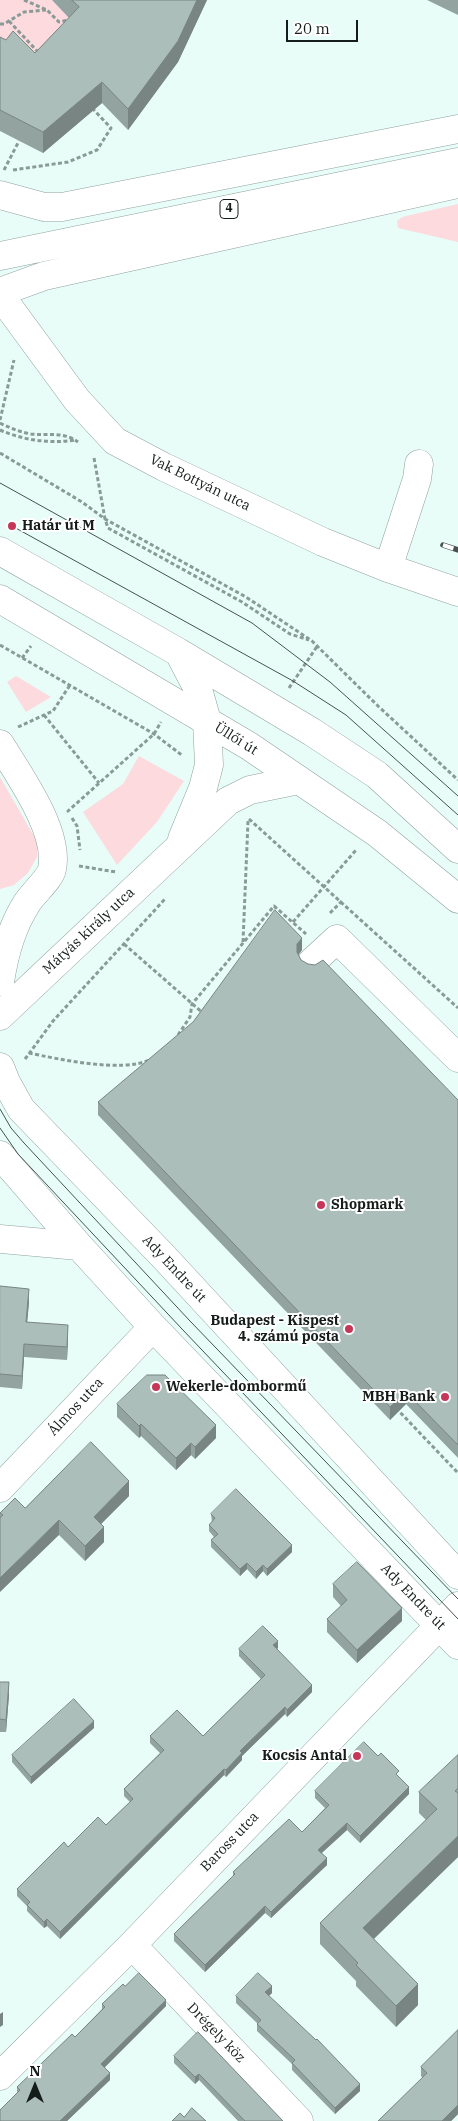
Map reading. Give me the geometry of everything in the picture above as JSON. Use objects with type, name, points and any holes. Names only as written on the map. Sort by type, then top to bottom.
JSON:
[{"type":"main road","points":[[0,217],[44,207],[77,204],[458,129]]},
{"type":"main road","name":"4","points":[[0,256],[458,162]]},
{"type":"main road","points":[[1,179],[44,207]]},
{"type":"main road","points":[[0,294],[44,276],[458,184]]},
{"type":"main road","name":"Vak Bottyán utca","points":[[0,294],[77,400],[115,441],[323,542],[388,568],[458,592]]},
{"type":"main road","points":[[388,568],[417,480],[419,464]]},
{"type":"main road","points":[[0,550],[275,709],[377,775],[458,849]]},
{"type":"main road","name":"Üllői út","points":[[0,599],[207,721],[299,780],[377,833],[458,900]]},
{"type":"main road","points":[[178,652],[198,689],[207,721],[209,765],[203,788],[179,847]]},
{"type":"main road","points":[[0,982],[3,958],[26,904],[52,870],[53,850],[48,828],[9,735]]},
{"type":"main road","name":"Mátyás király utca","points":[[0,1016],[228,801],[250,790],[299,780]]},
{"type":"main road","points":[[0,911],[26,904]]},
{"type":"main road","points":[[324,951],[458,1058]]},
{"type":"main road","name":"Ady Endre út","points":[[10,1066],[6,1082],[21,1108],[163,1256],[458,1575]]},
{"type":"main road","name":"Ady Endre út","points":[[0,1155],[153,1327],[449,1615],[458,1645]]},
{"type":"main road","points":[[0,1239],[79,1246]]},
{"type":"main road","name":"Álmos utca","points":[[0,1488],[153,1327]]},
{"type":"main road","name":"Baross utca","points":[[0,2076],[132,1945],[449,1615]]},
{"type":"main road","name":"Drégely köz","points":[[132,1945],[300,2121]]},
{"type":"path","points":[[24,0],[47,10],[59,22],[71,20]]},
{"type":"path","points":[[0,24],[24,12],[47,10]]},
{"type":"path","points":[[9,21],[43,57]]},
{"type":"path","points":[[1,179],[68,162],[97,150],[111,128],[91,107]]},
{"type":"path","points":[[1,179],[19,141]]},
{"type":"path","points":[[22,326],[0,422],[17,431],[31,434],[68,435],[81,444]]},
{"type":"path","points":[[0,430],[19,438],[60,442],[76,440],[98,424]]},
{"type":"path","points":[[0,453],[82,502],[105,519],[246,598],[318,645],[378,706],[458,780]]},
{"type":"path","points":[[90,453],[94,457],[108,528],[242,602],[290,634],[312,641]]},
{"type":"path","points":[[22,658],[34,642]]},
{"type":"path","points":[[0,645],[154,734],[186,757]]},
{"type":"path","points":[[9,735],[53,711],[70,685]]},
{"type":"path","points":[[44,715],[99,783]]},
{"type":"path","points":[[68,810],[154,734]]},
{"type":"path","points":[[243,824],[248,817]]},
{"type":"path","points":[[248,817],[458,1008]]},
{"type":"path","points":[[243,942],[248,817]]},
{"type":"path","points":[[293,922],[357,849]]},
{"type":"path","points":[[79,866],[118,872],[123,867]]},
{"type":"path","points":[[10,1066],[29,1053],[53,1021],[170,893]]},
{"type":"path","points":[[177,1036],[187,1024],[192,1004],[274,906],[324,951]]},
{"type":"path","points":[[124,944],[206,1016]]},
{"type":"path","points":[[29,1053],[84,1063],[113,1065],[142,1064],[153,1058]]},
{"type":"path","points":[[392,1404],[458,1473]]},
{"type":"shaded area","points":[[0,0],[52,0],[79,28],[35,74],[0,58]]},
{"type":"shaded area","points":[[458,204],[458,242],[398,228],[397,221],[402,217]]},
{"type":"shaded area","points":[[16,676],[51,697],[26,712],[7,682]]},
{"type":"shaded area","points":[[139,756],[184,781],[157,822],[117,865],[83,812],[123,784]]},
{"type":"shaded area","points":[[0,777],[38,843],[37,857],[28,873],[14,885],[0,889]]},
{"type":"building","points":[[72,0],[197,0],[178,41],[128,109],[102,82],[43,132],[0,110],[0,37],[6,40],[13,31],[35,53],[79,7]]},
{"type":"building","name":"Shopmark","points":[[275,910],[302,938],[297,944],[297,952],[301,960],[315,965],[323,960],[458,1100],[458,1445],[406,1392],[390,1407],[98,1102],[193,1022]]},
{"type":"building","points":[[0,1286],[29,1289],[26,1322],[68,1325],[67,1347],[24,1344],[22,1376],[0,1374]]},
{"type":"building","points":[[147,1375],[165,1375],[216,1425],[195,1447],[191,1443],[176,1458],[117,1404]]},
{"type":"building","points":[[91,1442],[129,1481],[94,1517],[104,1527],[85,1546],[59,1520],[0,1578],[0,1518],[3,1515],[0,1513],[15,1498],[25,1508]]},
{"type":"building","points":[[236,1489],[292,1545],[267,1569],[263,1565],[256,1572],[247,1563],[240,1569],[211,1540],[218,1534],[209,1525],[215,1518],[211,1514]]},
{"type":"building","points":[[357,1562],[402,1608],[357,1650],[327,1619],[347,1600],[333,1584]]},
{"type":"building","points":[[263,1626],[278,1641],[273,1645],[312,1685],[287,1710],[285,1707],[240,1751],[242,1753],[226,1770],[224,1769],[60,1932],[47,1919],[44,1922],[27,1905],[30,1902],[17,1889],[64,1842],[68,1847],[98,1817],[106,1825],[133,1799],[124,1789],[164,1750],[150,1736],[177,1710],[203,1736],[265,1675],[239,1649]]},
{"type":"building","points":[[0,1682],[9,1682],[6,1720],[0,1719]]},
{"type":"building","points":[[74,1699],[94,1721],[31,1777],[12,1755]]},
{"type":"building","points":[[364,1742],[378,1756],[381,1753],[399,1771],[396,1774],[409,1787],[360,1836],[347,1823],[318,1850],[327,1858],[271,1912],[265,1906],[205,1965],[174,1934],[235,1874],[233,1872],[289,1819],[302,1832],[329,1805],[315,1791]]},
{"type":"building","points":[[458,1755],[458,1788],[455,1791],[458,1793],[458,1836],[363,1928],[418,1984],[396,2006],[356,1965],[358,1963],[320,1923],[437,1809],[419,1792]]},
{"type":"building","points":[[139,1973],[166,2000],[101,2064],[110,2073],[60,2121],[0,2121],[0,2110],[20,2090],[17,2087],[72,2034],[75,2037],[105,2007],[102,2004],[123,1984],[125,1986]]},
{"type":"building","points":[[258,1973],[272,1986],[265,1992],[317,2039],[360,2084],[335,2108],[292,2063],[295,2060],[257,2024],[261,2020],[236,1996]]},
{"type":"building","points":[[458,2030],[458,2105],[442,2121],[378,2121],[427,2073],[421,2067]]},
{"type":"building","points":[[198,2032],[283,2121],[245,2121],[199,2074],[195,2077],[174,2056]]},
{"type":"building","points":[[192,2108],[206,2121],[172,2121],[180,2113],[184,2117]]},
{"type":"tram line","points":[[0,483],[252,623],[330,682],[458,796]]},
{"type":"tram line","points":[[12,526],[293,681],[346,715],[458,815]]},
{"type":"tram line","points":[[0,1109],[11,1128],[24,1143],[190,1321],[458,1599]]},
{"type":"tram line","points":[[0,1128],[18,1154],[458,1619]]},
{"type":"railway","points":[[443,545],[458,550]]},
{"type":"place","name":"Határ út M","points":[[12,526]]},
{"type":"place","name":"Shopmark","points":[[321,1205]]},
{"type":"place","name":"Budapest - Kispest 4. számú posta","points":[[349,1329]]},
{"type":"place","name":"Wekerle-dombormű","points":[[156,1387]]},
{"type":"place","name":"MBH Bank","points":[[445,1397]]},
{"type":"place","name":"Kocsis Antal","points":[[357,1756]]}]
